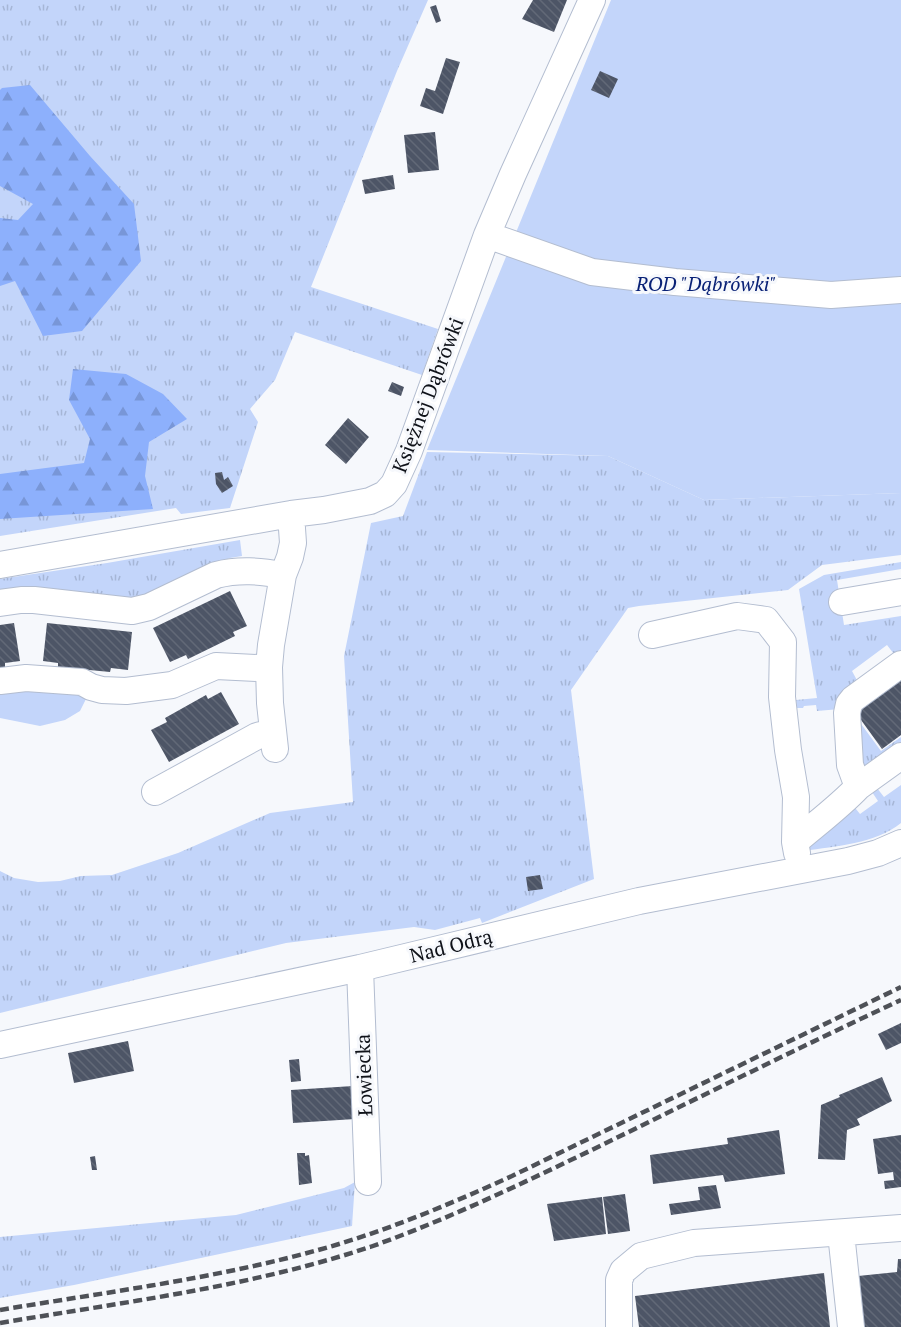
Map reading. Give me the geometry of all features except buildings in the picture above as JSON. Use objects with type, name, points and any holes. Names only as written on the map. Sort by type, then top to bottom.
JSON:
[{"type":"street","name":"Księżnej Dąbrówki","points":[[0,565],[324,510],[370,501],[385,494],[394,484],[409,451],[487,235],[592,0]]},
{"type":"street","points":[[487,235],[592,272],[675,282],[831,295],[901,291]]},
{"type":"street","points":[[155,792],[256,736],[274,741],[269,667],[283,575],[291,557],[293,543],[291,514]]},
{"type":"street","points":[[0,603],[34,600],[132,611],[149,607],[224,573],[246,571],[283,575]]},
{"type":"street","points":[[842,602],[901,592]]},
{"type":"street","points":[[652,635],[737,616],[766,620],[783,642],[782,697],[796,797],[795,842],[800,870]]},
{"type":"street","points":[[858,787],[850,765],[847,712],[849,704],[901,664]]},
{"type":"street","points":[[0,681],[27,678],[82,682],[102,690],[126,692],[172,685],[216,666],[269,667]]},
{"type":"street","points":[[795,842],[841,805],[858,787],[901,756]]},
{"type":"street","name":"Nad Odrą","points":[[0,1045],[360,968],[639,901],[869,856],[901,843]]},
{"type":"street","name":"Łowiecka","points":[[360,968],[368,1182]]},
{"type":"street","points":[[619,1327],[619,1280],[623,1271],[641,1256],[694,1243],[901,1228]]},
{"type":"street","points":[[841,1233],[851,1327]]},
{"type":"green space","points":[[0,0],[428,0],[397,71],[311,287],[438,329],[422,375],[295,332],[275,380],[250,409],[258,422],[230,508],[181,514],[176,508],[0,536]]},
{"type":"green space","name":"ROD \"Dąbrówki\"","points":[[611,0],[901,0],[901,493],[704,500],[608,456],[427,450]]},
{"type":"green space","points":[[30,85],[134,204],[141,261],[82,331],[43,336],[15,281],[0,286],[0,218],[18,220],[33,204],[0,186],[0,90]]},
{"type":"green space","points":[[73,369],[126,374],[163,394],[187,419],[149,442],[145,476],[153,509],[0,519],[0,474],[84,463],[90,439],[69,400]]},
{"type":"green space","points":[[427,452],[608,456],[704,500],[901,493],[901,555],[822,565],[788,590],[628,608],[571,690],[594,879],[482,923],[480,918],[435,930],[414,927],[286,943],[0,1013],[0,871],[14,878],[38,882],[60,881],[81,876],[112,875],[178,853],[270,813],[353,802],[344,656],[371,523],[403,516]]},
{"type":"green space","points":[[240,540],[242,556],[230,558],[194,572],[136,602],[69,590],[0,594],[0,579]]},
{"type":"green space","points":[[901,562],[901,569],[837,580],[844,625],[901,616],[901,655],[894,654],[887,645],[852,671],[859,684],[840,709],[817,711],[816,705],[797,708],[796,700],[817,698],[799,589],[824,575]]},
{"type":"green space","points":[[27,687],[81,692],[87,697],[80,711],[65,720],[40,726],[0,718],[0,690]]},
{"type":"green space","points":[[853,713],[881,751],[901,737],[901,746],[865,767],[861,765]]},
{"type":"green space","points":[[901,785],[901,823],[891,830],[855,843],[804,851],[852,804],[860,814],[878,801],[872,792],[877,788],[884,797]]},
{"type":"green space","points":[[355,1182],[352,1226],[74,1285],[0,1298],[0,1237],[236,1215],[344,1188]]},
{"type":"railway","points":[[0,1310],[256,1266],[339,1244],[383,1229],[512,1176],[901,987]]},
{"type":"railway","points":[[0,1323],[233,1283],[325,1261],[370,1247],[458,1212],[515,1186],[901,1000]]}]
